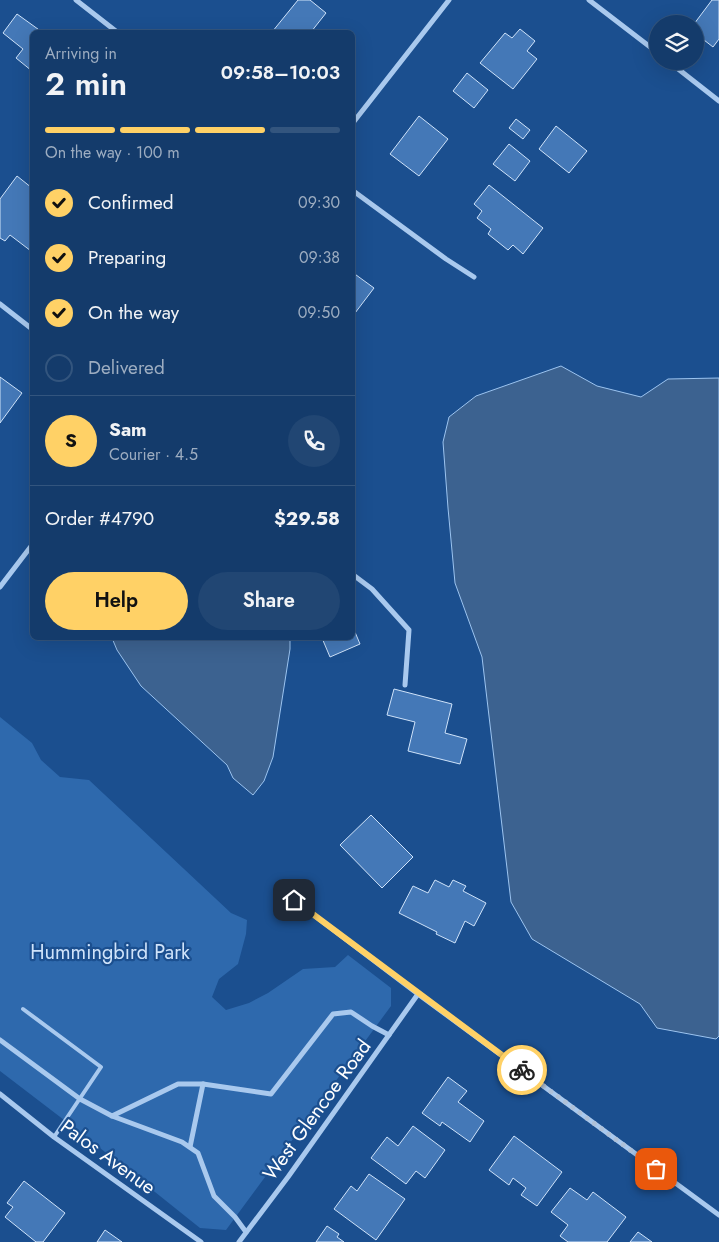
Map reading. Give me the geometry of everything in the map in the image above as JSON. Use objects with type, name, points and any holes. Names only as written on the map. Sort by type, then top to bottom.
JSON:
[{"type":"street","points":[[76,0],[114,30]]},
{"type":"street","points":[[355,120],[449,0]]},
{"type":"street","points":[[590,0],[649,46]]},
{"type":"street","points":[[679,70],[719,101]]},
{"type":"street","points":[[355,192],[474,276]]},
{"type":"street","points":[[0,304],[30,327]]},
{"type":"street","points":[[0,587],[30,548]]},
{"type":"street","points":[[355,576],[372,589],[409,630],[405,685]]},
{"type":"street","points":[[294,900],[418,994],[719,1215]]},
{"type":"street","name":"West Glencoe Road","points":[[238,1242],[288,1177],[418,994]]},
{"type":"street","points":[[112,1116],[178,1084],[203,1084],[271,1094],[333,1014],[351,1012],[389,1035]]},
{"type":"street","points":[[0,1040],[80,1099],[112,1116],[182,1142],[198,1152],[214,1196],[235,1217],[246,1232]]},
{"type":"street","points":[[190,1147],[203,1084]]},
{"type":"street","name":"Palos Avenue","points":[[0,1094],[54,1137],[201,1242]]},
{"type":"lane","points":[[23,1008],[101,1067],[54,1137]]},
{"type":"green space","name":"Hummingbird Park","points":[[0,717],[32,743],[41,760],[60,777],[89,780],[231,913],[247,920],[246,934],[238,964],[219,979],[212,997],[226,1010],[249,1003],[268,993],[303,969],[335,967],[348,955],[391,988],[391,1006],[226,1230],[200,1228],[0,1071]]},
{"type":"shaded area","points":[[561,366],[597,386],[641,397],[668,379],[719,378],[719,1036],[716,1039],[657,1028],[640,1004],[532,939],[511,902],[482,657],[455,583],[443,442],[449,417],[476,396]]},
{"type":"shaded area","points":[[113,640],[290,640],[273,757],[264,781],[253,795],[233,778],[227,765],[141,686],[117,650]]},
{"type":"building","points":[[298,0],[310,0],[326,13],[313,30],[274,30]]},
{"type":"building","points":[[712,0],[719,0],[719,39],[713,47],[704,40],[704,15],[701,15]]},
{"type":"building","points":[[17,14],[39,30],[30,30],[30,69],[16,58],[23,49],[3,33]]},
{"type":"building","points":[[520,29],[535,41],[527,51],[537,59],[513,89],[480,63],[505,33],[512,38]]},
{"type":"building","points":[[467,73],[488,90],[474,108],[453,91]]},
{"type":"building","points":[[419,116],[448,139],[419,176],[390,154]]},
{"type":"building","points":[[516,119],[530,130],[523,139],[509,128]]},
{"type":"building","points":[[556,126],[587,151],[569,173],[539,149]]},
{"type":"building","points":[[509,144],[530,161],[515,181],[493,164]]},
{"type":"building","points":[[17,176],[30,186],[30,250],[10,235],[5,241],[0,238],[0,199]]},
{"type":"building","points":[[489,185],[543,228],[523,254],[513,245],[508,250],[488,234],[491,229],[477,218],[482,211],[474,204]]},
{"type":"building","points":[[355,274],[374,288],[355,313]]},
{"type":"building","points":[[0,377],[22,393],[0,423]]},
{"type":"building","points":[[355,632],[360,644],[330,657],[323,640],[355,640]]},
{"type":"building","points":[[394,689],[452,704],[445,733],[467,739],[460,764],[408,751],[415,722],[387,715]]},
{"type":"building","points":[[371,815],[413,857],[382,888],[340,845]]},
{"type":"building","points":[[435,880],[449,887],[453,880],[466,886],[463,891],[486,903],[474,926],[465,921],[455,943],[399,913],[413,886],[428,893]]},
{"type":"building","points":[[448,1077],[467,1091],[458,1102],[484,1121],[470,1142],[442,1122],[440,1126],[422,1113]]},
{"type":"building","points":[[413,1126],[445,1150],[425,1178],[416,1171],[406,1184],[371,1158],[387,1137],[398,1146]]},
{"type":"building","points":[[514,1136],[562,1172],[537,1206],[521,1195],[526,1188],[513,1178],[509,1185],[489,1170]]},
{"type":"building","points":[[369,1174],[405,1199],[376,1240],[334,1209],[351,1186],[357,1191]]},
{"type":"building","points":[[24,1181],[65,1213],[43,1242],[36,1242],[5,1217],[13,1207],[7,1203]]},
{"type":"building","points":[[570,1188],[587,1200],[593,1192],[626,1217],[607,1242],[568,1242],[560,1236],[568,1225],[551,1212]]},
{"type":"building","points":[[327,1226],[339,1234],[337,1237],[344,1242],[316,1242]]},
{"type":"building","points":[[105,1230],[122,1242],[97,1242]]},
{"type":"building","points":[[638,1232],[652,1242],[630,1242]]},
{"type":"way so far","points":[[522,1070],[656,1169]]},
{"type":"route","points":[[294,900],[522,1070]]}]
